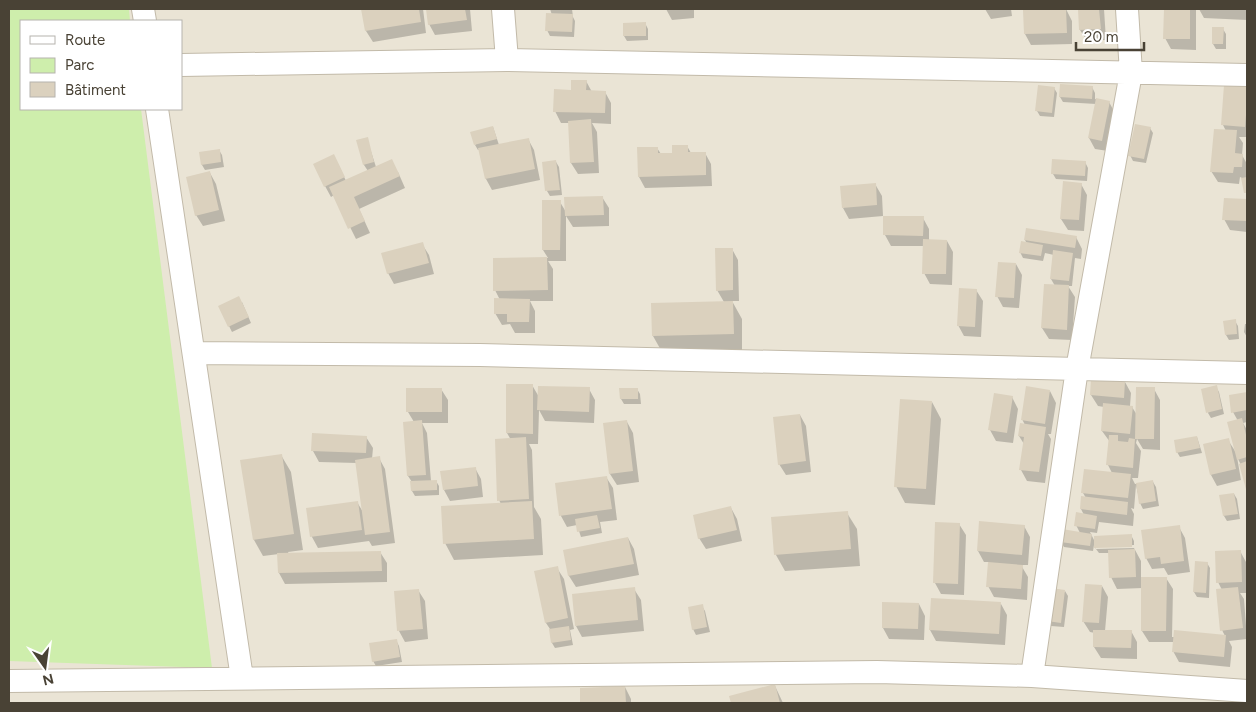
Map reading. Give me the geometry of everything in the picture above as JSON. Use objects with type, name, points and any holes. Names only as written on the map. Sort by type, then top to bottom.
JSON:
[{"type":"street","points":[[503,9],[507,60]]},
{"type":"street","points":[[1032,676],[1077,370],[1131,73],[1127,9]]},
{"type":"street","points":[[182,65],[507,60],[1247,75]]},
{"type":"street","points":[[157,110],[242,678]]},
{"type":"street","points":[[194,353],[480,355],[1247,373]]},
{"type":"street","points":[[9,681],[877,672],[1032,676],[1247,691]]},
{"type":"shaded area","points":[[9,9],[1247,9],[1247,703],[9,703]]},
{"type":"green space","points":[[9,9],[129,9],[130,20],[20,20],[20,110],[141,110],[212,668],[9,661]]},
{"type":"building","points":[[361,9],[419,9],[421,22],[365,31]]},
{"type":"building","points":[[426,9],[465,9],[467,20],[428,25]]},
{"type":"building","points":[[1066,9],[1067,33],[1024,34],[1023,10]]},
{"type":"building","points":[[1078,9],[1099,9],[1101,29],[1079,30]]},
{"type":"building","points":[[1164,9],[1190,9],[1190,39],[1163,39]]},
{"type":"building","points":[[546,13],[573,14],[572,32],[545,31]]},
{"type":"building","points":[[646,22],[646,36],[623,36],[623,23]]},
{"type":"building","points":[[1212,27],[1224,27],[1223,44],[1212,44]]},
{"type":"building","points":[[571,80],[587,80],[586,90],[606,91],[605,113],[553,112],[554,89],[571,90]]},
{"type":"building","points":[[1060,84],[1093,86],[1092,99],[1059,97]]},
{"type":"building","points":[[1038,85],[1055,87],[1052,113],[1035,111]]},
{"type":"building","points":[[1224,85],[1247,86],[1245,127],[1221,125]]},
{"type":"building","points":[[1096,98],[1110,101],[1102,141],[1088,138]]},
{"type":"building","points":[[591,119],[594,162],[570,163],[568,121]]},
{"type":"building","points":[[1135,124],[1151,127],[1144,159],[1128,156]]},
{"type":"building","points":[[493,126],[497,139],[474,145],[470,132]]},
{"type":"building","points":[[1214,129],[1237,130],[1235,153],[1243,154],[1242,167],[1234,167],[1233,173],[1210,172]]},
{"type":"building","points":[[368,137],[374,162],[363,165],[356,140]]},
{"type":"building","points":[[529,138],[535,169],[485,179],[478,148]]},
{"type":"building","points":[[672,145],[688,145],[688,152],[706,152],[706,175],[638,177],[637,147],[658,147],[658,153],[672,153]]},
{"type":"building","points":[[220,149],[221,162],[201,165],[199,152]]},
{"type":"building","points":[[334,154],[345,177],[324,187],[313,164]]},
{"type":"building","points":[[392,159],[400,176],[354,197],[365,221],[348,229],[329,187]]},
{"type":"building","points":[[1052,159],[1086,161],[1085,176],[1051,174]]},
{"type":"building","points":[[556,160],[560,190],[545,191],[542,162]]},
{"type":"building","points":[[210,171],[219,210],[195,216],[186,177]]},
{"type":"building","points":[[1247,177],[1247,193],[1244,193],[1241,178]]},
{"type":"building","points":[[1063,181],[1082,183],[1079,220],[1060,219]]},
{"type":"building","points":[[876,183],[877,205],[842,208],[840,186]]},
{"type":"building","points":[[603,196],[604,215],[565,216],[564,197]]},
{"type":"building","points":[[1224,198],[1247,199],[1247,221],[1222,220]]},
{"type":"building","points":[[542,200],[561,200],[560,250],[542,250]]},
{"type":"building","points":[[883,216],[924,216],[923,236],[883,235]]},
{"type":"building","points":[[1026,228],[1077,236],[1075,248],[1024,240]]},
{"type":"building","points":[[923,239],[947,240],[946,274],[922,274]]},
{"type":"building","points":[[1021,241],[1043,245],[1041,256],[1019,253]]},
{"type":"building","points":[[423,242],[429,263],[387,274],[381,253]]},
{"type":"building","points":[[715,248],[733,248],[733,290],[716,291]]},
{"type":"building","points":[[1053,250],[1073,253],[1069,281],[1050,279]]},
{"type":"building","points":[[547,257],[548,290],[493,291],[493,258]]},
{"type":"building","points":[[998,262],[1016,263],[1014,298],[995,297]]},
{"type":"building","points":[[1044,284],[1069,285],[1067,330],[1041,328]]},
{"type":"building","points":[[959,288],[977,289],[975,327],[957,326]]},
{"type":"building","points":[[239,296],[249,317],[228,327],[218,306]]},
{"type":"building","points":[[494,298],[530,299],[529,322],[507,322],[507,314],[494,314]]},
{"type":"building","points":[[733,301],[734,334],[652,336],[651,303]]},
{"type":"building","points":[[1236,319],[1237,334],[1225,335],[1223,321]]},
{"type":"building","points":[[1091,378],[1125,381],[1124,398],[1090,395]]},
{"type":"building","points":[[506,384],[533,384],[533,434],[506,433]]},
{"type":"building","points":[[1217,385],[1222,409],[1206,413],[1201,389]]},
{"type":"building","points":[[538,386],[590,387],[589,412],[537,410]]},
{"type":"building","points":[[1026,386],[1050,390],[1045,424],[1021,420]]},
{"type":"building","points":[[1136,387],[1155,387],[1154,439],[1135,439]]},
{"type":"building","points":[[406,388],[442,388],[442,412],[406,412]]},
{"type":"building","points":[[619,388],[638,388],[638,399],[620,399]]},
{"type":"building","points":[[1247,392],[1247,410],[1231,413],[1229,395]]},
{"type":"building","points":[[994,393],[1013,396],[1007,433],[988,430]]},
{"type":"building","points":[[900,399],[932,401],[926,489],[894,487]]},
{"type":"building","points":[[1103,403],[1133,406],[1130,434],[1101,431]]},
{"type":"building","points":[[800,414],[806,461],[778,465],[773,417]]},
{"type":"building","points":[[1242,418],[1247,439],[1247,457],[1237,460],[1227,422]]},
{"type":"building","points":[[422,420],[426,475],[407,476],[403,422]]},
{"type":"building","points":[[627,420],[633,471],[609,474],[603,423]]},
{"type":"building","points":[[1020,423],[1046,427],[1039,472],[1019,470],[1024,437],[1018,436]]},
{"type":"building","points":[[312,433],[367,436],[366,453],[311,451]]},
{"type":"building","points":[[1109,435],[1118,435],[1118,441],[1128,442],[1129,438],[1135,439],[1133,468],[1106,465]]},
{"type":"building","points":[[1197,436],[1200,448],[1176,453],[1174,440]]},
{"type":"building","points":[[526,437],[529,499],[497,501],[495,439]]},
{"type":"building","points":[[1229,438],[1236,469],[1210,475],[1203,444]]},
{"type":"building","points":[[282,454],[294,534],[253,540],[240,460]]},
{"type":"building","points":[[380,456],[390,532],[365,535],[355,460]]},
{"type":"building","points":[[1247,461],[1247,493],[1239,464]]},
{"type":"building","points":[[476,467],[478,486],[443,490],[440,471]]},
{"type":"building","points":[[1084,469],[1131,474],[1128,498],[1081,493]]},
{"type":"building","points":[[607,476],[612,509],[559,516],[555,483]]},
{"type":"building","points":[[437,480],[437,490],[411,491],[410,481]]},
{"type":"building","points":[[1153,480],[1156,501],[1139,504],[1136,483]]},
{"type":"building","points":[[1234,493],[1238,514],[1223,516],[1219,495]]},
{"type":"building","points":[[1081,496],[1128,502],[1127,515],[1080,509]]},
{"type":"building","points":[[358,501],[362,530],[310,537],[306,508]]},
{"type":"building","points":[[532,501],[534,539],[443,544],[441,506]]},
{"type":"building","points":[[731,506],[737,530],[698,539],[693,515]]},
{"type":"building","points":[[848,511],[851,549],[774,555],[771,517]]},
{"type":"building","points":[[1076,512],[1097,516],[1095,529],[1074,526]]},
{"type":"building","points":[[597,515],[600,528],[577,532],[575,519]]},
{"type":"building","points":[[979,521],[1025,525],[1022,555],[977,551]]},
{"type":"building","points":[[935,522],[960,523],[958,584],[933,583]]},
{"type":"building","points":[[1180,525],[1184,561],[1161,564],[1160,557],[1145,559],[1141,530]]},
{"type":"building","points":[[1062,529],[1092,534],[1090,546],[1060,542]]},
{"type":"building","points":[[1132,534],[1132,547],[1094,548],[1094,536]]},
{"type":"building","points":[[628,537],[634,564],[568,576],[563,550]]},
{"type":"building","points":[[1135,549],[1136,577],[1109,578],[1108,550]]},
{"type":"building","points":[[1241,550],[1242,582],[1216,583],[1215,551]]},
{"type":"building","points":[[381,551],[382,571],[278,573],[277,553]]},
{"type":"building","points":[[1195,561],[1208,562],[1206,593],[1193,592]]},
{"type":"building","points":[[988,562],[1023,565],[1021,589],[986,587]]},
{"type":"building","points":[[558,566],[568,618],[545,623],[534,571]]},
{"type":"building","points":[[1141,577],[1167,577],[1166,631],[1141,631]]},
{"type":"building","points":[[1085,584],[1102,585],[1099,623],[1082,622]]},
{"type":"building","points":[[635,587],[638,620],[575,626],[572,594]]},
{"type":"building","points":[[1238,587],[1243,628],[1220,631],[1216,589]]},
{"type":"building","points":[[1051,588],[1065,590],[1061,623],[1047,621]]},
{"type":"building","points":[[419,589],[423,629],[397,631],[394,591]]},
{"type":"building","points":[[931,598],[1001,602],[999,634],[929,630]]},
{"type":"building","points":[[882,602],[919,603],[918,629],[882,628]]},
{"type":"building","points":[[703,604],[707,627],[692,630],[688,607]]},
{"type":"building","points":[[569,626],[571,640],[551,643],[549,629]]},
{"type":"building","points":[[1093,630],[1132,630],[1131,648],[1093,647]]},
{"type":"building","points":[[1174,630],[1226,635],[1224,657],[1172,652]]},
{"type":"building","points":[[397,639],[400,657],[372,662],[369,643]]},
{"type":"building","points":[[775,684],[780,703],[731,703],[729,696]]},
{"type":"building","points":[[625,686],[626,703],[580,703],[580,688]]}]
